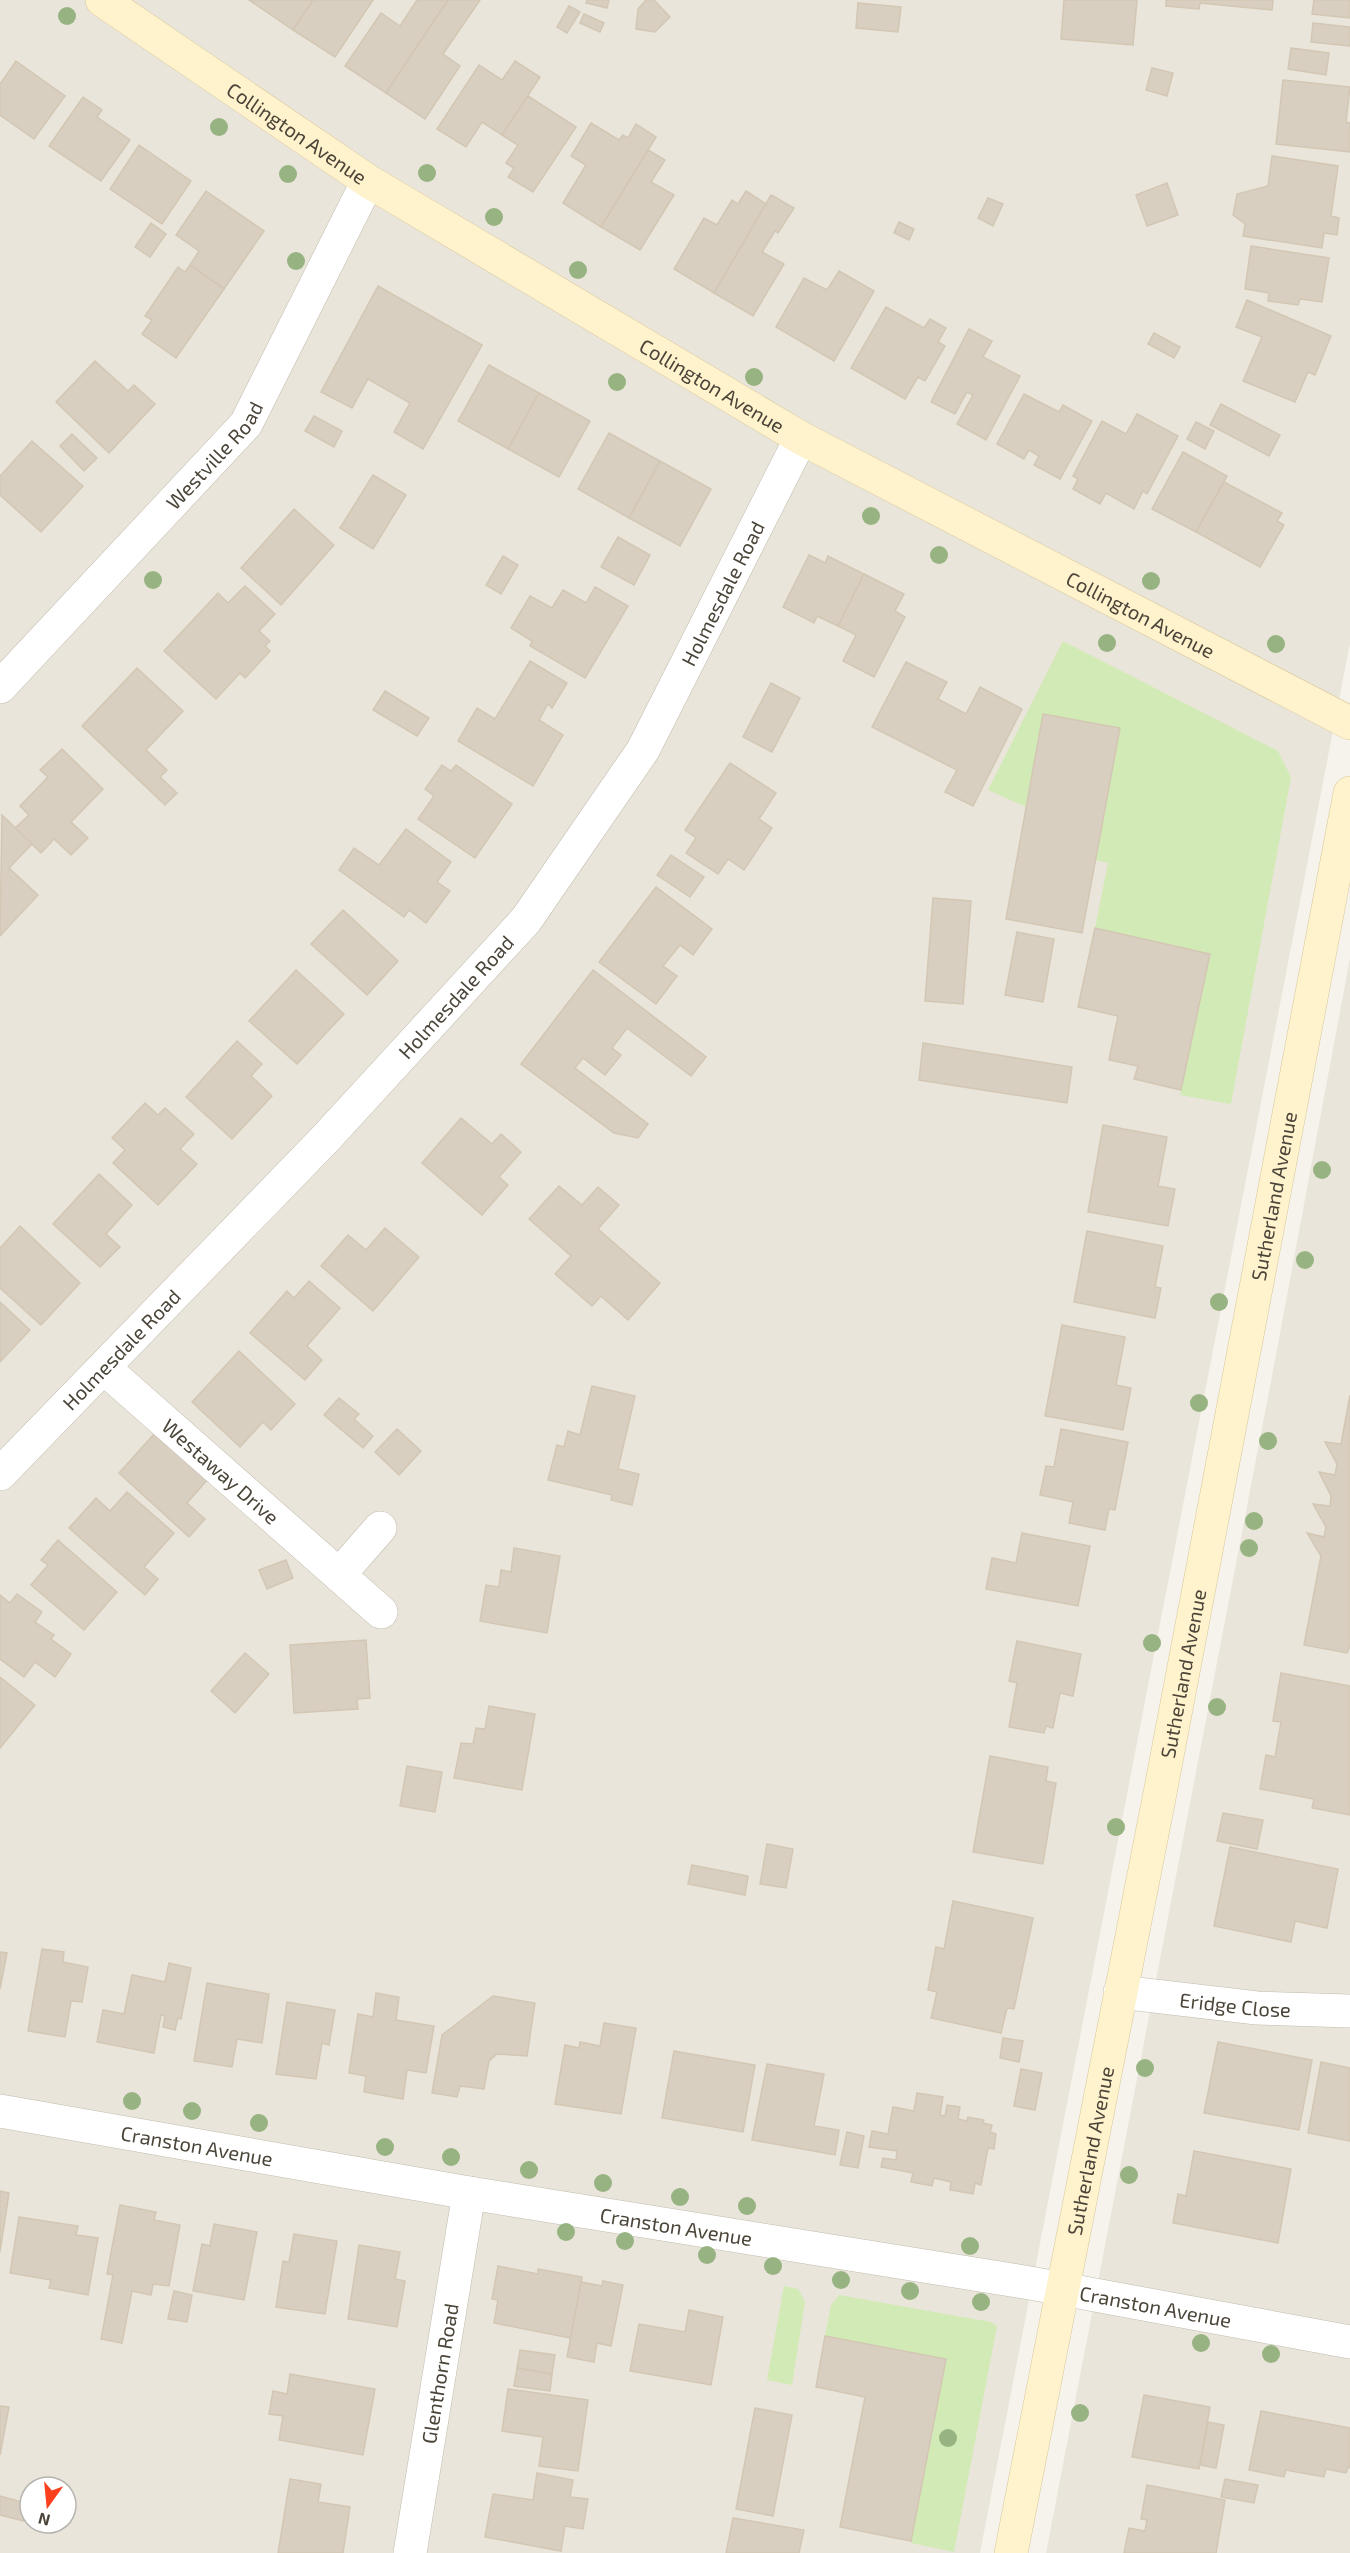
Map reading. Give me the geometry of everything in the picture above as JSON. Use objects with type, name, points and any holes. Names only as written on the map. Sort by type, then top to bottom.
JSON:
[{"type":"main road","name":"Collington Avenue","points":[[102,0],[368,181],[801,438],[1350,723]]},
{"type":"main road","name":"Sutherland Avenue","points":[[1011,2553],[1289,1124],[1350,794]]},
{"type":"street","name":"Westville Road","points":[[0,687],[246,424],[368,181]]},
{"type":"street","name":"Holmesdale Road","points":[[0,1474],[326,1137],[526,920],[643,750],[801,438]]},
{"type":"street","name":"Westaway Drive","points":[[104,1368],[381,1612]]},
{"type":"street","points":[[339,1575],[380,1528]]},
{"type":"street","name":"Eridge Close","points":[[1120,1992],[1257,2008],[1350,2011]]},
{"type":"street","name":"Cranston Avenue","points":[[0,2112],[469,2193],[826,2248],[1350,2342]]},
{"type":"street","name":"Glenthorn Road","points":[[410,2553],[469,2193]]},
{"type":"shaded area","points":[[0,0],[1350,0],[1350,643],[980,2553],[0,2553]]},
{"type":"shaded area","points":[[1350,958],[1350,2553],[1046,2553],[1272,1376]]},
{"type":"green space","points":[[1063,641],[1278,751],[1291,777],[1231,1104],[1180,1095],[1210,954],[1095,928],[1108,863],[1095,860],[1119,728],[1043,714],[1026,807],[988,790]]},
{"type":"green space","points":[[784,2286],[798,2289],[805,2302],[792,2385],[767,2380]]},
{"type":"green space","points":[[839,2295],[991,2322],[997,2326],[954,2552],[911,2543],[946,2360],[825,2336],[831,2305]]},
{"type":"building","points":[[249,0],[313,0],[293,30]]},
{"type":"building","points":[[313,0],[373,0],[335,57],[293,30]]},
{"type":"building","points":[[417,0],[448,0],[386,93],[345,66],[381,13],[400,26]]},
{"type":"building","points":[[448,0],[480,0],[443,54],[460,66],[425,119],[386,93]]},
{"type":"building","points":[[587,0],[609,0],[607,8],[586,3]]},
{"type":"building","points":[[646,0],[654,0],[670,17],[655,32],[636,29],[638,9]]},
{"type":"building","points":[[1064,0],[1137,0],[1133,45],[1061,39]]},
{"type":"building","points":[[1166,0],[1273,0],[1272,10],[1200,3],[1199,9],[1166,6]]},
{"type":"building","points":[[1314,0],[1350,0],[1350,18],[1312,14]]},
{"type":"building","points":[[858,3],[901,7],[898,32],[856,28]]},
{"type":"building","points":[[569,6],[580,12],[567,33],[557,27]]},
{"type":"building","points":[[584,14],[604,23],[600,32],[580,23]]},
{"type":"building","points":[[1313,23],[1350,27],[1350,46],[1311,42]]},
{"type":"building","points":[[1291,48],[1329,53],[1326,75],[1288,69]]},
{"type":"building","points":[[16,61],[65,96],[34,139],[0,115],[0,84]]},
{"type":"building","points":[[515,61],[540,77],[502,135],[482,122],[466,147],[437,129],[479,65],[502,80]]},
{"type":"building","points":[[1152,68],[1173,73],[1167,96],[1146,90]]},
{"type":"building","points":[[1283,80],[1350,87],[1346,122],[1350,123],[1350,152],[1276,144]]},
{"type":"building","points":[[528,96],[576,127],[533,192],[508,177],[514,168],[506,163],[518,145],[502,135]]},
{"type":"building","points":[[83,97],[102,110],[97,117],[130,140],[101,181],[49,146]]},
{"type":"building","points":[[591,123],[619,140],[623,135],[628,138],[636,124],[656,137],[601,227],[563,203],[586,165],[571,156]]},
{"type":"building","points":[[139,145],[191,181],[162,224],[110,189]]},
{"type":"building","points":[[648,150],[665,160],[651,182],[674,195],[640,250],[601,227]]},
{"type":"building","points":[[1272,156],[1338,166],[1331,216],[1339,218],[1337,235],[1324,233],[1322,248],[1243,236],[1245,224],[1233,215],[1237,194],[1268,186]]},
{"type":"building","points":[[1167,183],[1178,215],[1147,226],[1136,195]]},
{"type":"building","points":[[206,191],[264,231],[224,289],[190,265],[199,251],[176,235]]},
{"type":"building","points":[[746,191],[766,204],[714,293],[674,269],[704,218],[717,225],[732,200],[738,204]]},
{"type":"building","points":[[771,195],[794,208],[778,233],[775,231],[762,252],[784,264],[753,316],[714,293]]},
{"type":"building","points":[[988,198],[1003,204],[993,226],[978,218]]},
{"type":"building","points":[[899,222],[914,229],[909,240],[894,233]]},
{"type":"building","points":[[151,223],[166,234],[150,257],[135,247]]},
{"type":"building","points":[[1251,246],[1329,258],[1322,302],[1300,299],[1298,305],[1268,301],[1269,293],[1245,289]]},
{"type":"building","points":[[190,265],[224,289],[176,358],[142,334],[152,320],[145,316],[178,267],[185,272]]},
{"type":"building","points":[[839,271],[874,291],[834,361],[776,327],[804,278],[827,290]]},
{"type":"building","points":[[378,286],[482,345],[423,449],[394,432],[410,403],[368,379],[352,408],[321,392]]},
{"type":"building","points":[[1247,300],[1331,336],[1315,375],[1308,372],[1295,402],[1243,381],[1262,337],[1236,327]]},
{"type":"building","points":[[886,307],[924,328],[930,319],[946,328],[938,342],[945,346],[925,381],[918,377],[905,399],[851,368]]},
{"type":"building","points":[[969,329],[992,341],[983,357],[1020,376],[986,440],[957,424],[973,395],[967,392],[955,414],[931,402]]},
{"type":"building","points":[[1154,333],[1180,347],[1174,358],[1148,344]]},
{"type":"building","points":[[95,361],[128,391],[134,385],[155,404],[109,453],[56,402]]},
{"type":"building","points":[[489,365],[539,393],[508,449],[458,421]]},
{"type":"building","points":[[539,393],[590,421],[559,477],[508,449]]},
{"type":"building","points":[[1024,394],[1059,412],[1063,405],[1092,421],[1060,479],[1034,465],[1039,456],[1029,450],[1024,459],[997,444]]},
{"type":"building","points":[[1221,404],[1280,435],[1269,456],[1210,425]]},
{"type":"building","points":[[1137,414],[1178,436],[1147,494],[1143,491],[1134,509],[1106,493],[1100,504],[1073,489],[1078,479],[1073,476],[1102,421],[1126,434]]},
{"type":"building","points":[[314,416],[342,431],[334,447],[305,431]]},
{"type":"building","points":[[1196,422],[1214,431],[1205,449],[1187,439]]},
{"type":"building","points":[[609,433],[660,461],[629,518],[578,489]]},
{"type":"building","points":[[72,434],[97,458],[84,471],[60,446]]},
{"type":"building","points":[[32,441],[83,486],[41,532],[0,495],[0,476]]},
{"type":"building","points":[[1183,452],[1227,476],[1196,532],[1152,509]]},
{"type":"building","points":[[660,461],[711,489],[680,546],[629,518]]},
{"type":"building","points":[[373,475],[406,495],[373,549],[340,528]]},
{"type":"building","points":[[1224,482],[1282,513],[1277,521],[1284,525],[1260,567],[1196,532]]},
{"type":"building","points":[[294,509],[334,545],[281,605],[241,568]]},
{"type":"building","points":[[618,537],[650,555],[634,585],[601,567]]},
{"type":"building","points":[[809,555],[825,563],[828,556],[864,574],[838,626],[817,616],[814,623],[783,607]]},
{"type":"building","points":[[503,556],[518,565],[501,594],[486,585]]},
{"type":"building","points":[[864,574],[904,594],[895,611],[905,617],[874,677],[843,661],[856,635],[838,626]]},
{"type":"building","points":[[245,586],[275,614],[259,631],[270,641],[265,646],[270,651],[245,678],[240,673],[216,699],[164,651],[218,593],[228,603]]},
{"type":"building","points":[[595,587],[628,606],[585,678],[530,646],[532,641],[511,628],[530,596],[552,608],[563,590],[586,603]]},
{"type":"building","points":[[530,661],[567,683],[552,708],[548,704],[539,720],[563,735],[533,786],[458,741],[477,708],[495,719]]},
{"type":"building","points":[[906,662],[947,682],[938,699],[966,714],[980,687],[1022,709],[973,806],[945,792],[957,770],[872,727]]},
{"type":"building","points":[[137,668],[183,711],[146,750],[167,770],[160,777],[177,793],[165,805],[82,726]]},
{"type":"building","points":[[771,683],[800,698],[772,752],[743,737]]},
{"type":"building","points":[[385,691],[429,718],[417,736],[373,710]]},
{"type":"building","points":[[1043,714],[1120,728],[1082,933],[1006,919]]},
{"type":"building","points":[[62,749],[103,789],[71,822],[88,838],[71,855],[54,839],[41,853],[15,828],[29,815],[20,806],[48,777],[40,770]]},
{"type":"building","points":[[730,763],[776,793],[759,819],[772,828],[744,870],[728,859],[718,874],[686,853],[696,838],[685,830]]},
{"type":"building","points":[[442,765],[451,771],[456,765],[512,804],[475,858],[418,819],[434,796],[425,789]]},
{"type":"building","points":[[2,815],[32,844],[9,868],[38,895],[0,936]]},
{"type":"building","points":[[406,829],[451,862],[437,882],[450,891],[426,923],[409,910],[404,917],[339,870],[354,848],[379,865]]},
{"type":"building","points":[[671,855],[704,877],[690,897],[657,875]]},
{"type":"building","points":[[656,887],[712,929],[693,955],[680,945],[663,966],[677,976],[656,1004],[599,962]]},
{"type":"building","points":[[933,898],[971,901],[963,1004],[925,1001]]},
{"type":"building","points":[[343,910],[398,961],[367,995],[311,944]]},
{"type":"building","points":[[1095,928],[1210,954],[1181,1090],[1134,1079],[1138,1066],[1109,1060],[1118,1016],[1078,1007]]},
{"type":"building","points":[[1017,932],[1054,939],[1043,1002],[1005,995]]},
{"type":"building","points":[[296,970],[344,1014],[297,1064],[249,1021]]},
{"type":"building","points":[[593,970],[706,1057],[691,1076],[627,1028],[612,1048],[621,1055],[605,1075],[583,1058],[575,1068],[648,1124],[638,1138],[614,1133],[521,1064]]},
{"type":"building","points":[[237,1041],[262,1064],[251,1076],[272,1096],[232,1139],[186,1097]]},
{"type":"building","points":[[923,1043],[1072,1067],[1067,1103],[919,1080]]},
{"type":"building","points":[[145,1103],[158,1115],[165,1108],[194,1134],[180,1149],[197,1164],[158,1205],[113,1163],[125,1150],[112,1138]]},
{"type":"building","points":[[461,1118],[492,1144],[501,1134],[521,1152],[499,1177],[508,1185],[482,1215],[422,1163]]},
{"type":"building","points":[[1103,1125],[1167,1137],[1158,1186],[1175,1189],[1168,1226],[1088,1212]]},
{"type":"building","points":[[99,1174],[132,1205],[106,1234],[120,1247],[100,1267],[53,1224]]},
{"type":"building","points":[[559,1186],[582,1205],[598,1187],[619,1205],[598,1229],[660,1283],[628,1320],[601,1296],[592,1306],[555,1274],[571,1256],[529,1219]]},
{"type":"building","points":[[20,1226],[80,1283],[41,1325],[0,1288],[0,1248]]},
{"type":"building","points":[[385,1228],[419,1257],[373,1311],[321,1266],[348,1235],[366,1250]]},
{"type":"building","points":[[1087,1231],[1163,1246],[1155,1287],[1161,1288],[1155,1318],[1074,1302]]},
{"type":"building","points":[[309,1281],[340,1308],[307,1346],[322,1360],[305,1380],[250,1333],[287,1291],[294,1298]]},
{"type":"building","points":[[0,1302],[30,1330],[0,1362]]},
{"type":"building","points":[[1062,1325],[1125,1337],[1116,1385],[1131,1388],[1123,1430],[1045,1416]]},
{"type":"building","points":[[239,1351],[295,1404],[271,1430],[263,1422],[240,1447],[192,1402]]},
{"type":"building","points":[[592,1386],[635,1396],[618,1469],[639,1474],[632,1505],[611,1500],[612,1495],[548,1480],[557,1445],[564,1447],[568,1431],[580,1435]]},
{"type":"building","points":[[1350,1395],[1350,1646],[1347,1653],[1304,1645],[1321,1556],[1307,1533],[1324,1537],[1326,1527],[1313,1504],[1330,1506],[1331,1496],[1319,1472],[1335,1475],[1337,1464],[1325,1442],[1341,1444]]},
{"type":"building","points":[[339,1398],[359,1414],[354,1419],[373,1436],[363,1448],[324,1415]]},
{"type":"building","points":[[397,1429],[421,1451],[399,1475],[375,1452]]},
{"type":"building","points":[[1061,1429],[1128,1442],[1115,1510],[1109,1509],[1105,1530],[1069,1523],[1073,1502],[1040,1495],[1046,1466],[1054,1467]]},
{"type":"building","points":[[155,1433],[208,1479],[187,1503],[205,1519],[189,1537],[119,1473]]},
{"type":"building","points":[[127,1492],[174,1533],[144,1567],[158,1579],[145,1595],[69,1528],[96,1498],[110,1511]]},
{"type":"building","points":[[1022,1533],[1090,1546],[1078,1606],[986,1589],[992,1558],[1016,1563]]},
{"type":"building","points":[[58,1540],[117,1592],[84,1630],[31,1585],[48,1565],[41,1560]]},
{"type":"building","points":[[514,1548],[560,1556],[547,1633],[480,1621],[486,1585],[499,1587],[501,1570],[511,1572]]},
{"type":"building","points":[[286,1560],[293,1578],[267,1589],[259,1570]]},
{"type":"building","points":[[17,1594],[42,1612],[35,1622],[54,1635],[51,1639],[71,1654],[55,1677],[35,1662],[24,1677],[0,1659],[0,1595],[10,1603]]},
{"type":"building","points":[[366,1640],[370,1698],[357,1699],[358,1709],[294,1713],[290,1645]]},
{"type":"building","points":[[1017,1641],[1081,1654],[1073,1696],[1060,1693],[1053,1728],[1046,1726],[1044,1733],[1009,1727],[1017,1683],[1009,1681]]},
{"type":"building","points":[[245,1653],[269,1674],[235,1713],[211,1691]]},
{"type":"building","points":[[1281,1673],[1350,1686],[1350,1815],[1312,1808],[1314,1799],[1260,1789],[1266,1755],[1275,1757],[1281,1722],[1273,1721]]},
{"type":"building","points":[[0,1677],[35,1705],[0,1748]]},
{"type":"building","points":[[489,1706],[535,1714],[522,1790],[454,1778],[461,1743],[473,1744],[476,1728],[485,1729]]},
{"type":"building","points":[[990,1756],[1048,1767],[1046,1781],[1056,1783],[1043,1864],[973,1852]]},
{"type":"building","points":[[407,1766],[442,1772],[435,1812],[400,1806]]},
{"type":"building","points":[[1223,1813],[1263,1820],[1257,1849],[1217,1841]]},
{"type":"building","points":[[767,1844],[793,1849],[786,1888],[760,1884]]},
{"type":"building","points":[[1230,1847],[1338,1869],[1327,1928],[1295,1921],[1291,1942],[1214,1926]]},
{"type":"building","points":[[692,1865],[748,1876],[745,1895],[688,1884]]},
{"type":"building","points":[[953,1901],[1033,1918],[1014,2009],[1007,2008],[1001,2033],[931,2018],[937,1992],[928,1990],[936,1947],[944,1949]]},
{"type":"building","points":[[42,1949],[64,1952],[63,1962],[88,1967],[82,2002],[71,2001],[65,2037],[28,2031]]},
{"type":"building","points":[[0,1952],[7,1953],[0,1989]]},
{"type":"building","points":[[169,1963],[191,1968],[181,2019],[178,2018],[175,2030],[163,2027],[165,2016],[161,2015],[154,2053],[97,2042],[103,2010],[124,2014],[132,1975],[165,1982]]},
{"type":"building","points":[[207,1983],[269,1994],[262,2043],[237,2039],[232,2067],[194,2061]]},
{"type":"building","points":[[376,1993],[399,1997],[396,2020],[434,2026],[426,2073],[407,2070],[403,2099],[364,2092],[366,2076],[349,2073],[358,2014],[373,2017]]},
{"type":"building","points":[[493,1996],[535,2003],[527,2056],[497,2054],[489,2061],[484,2089],[460,2086],[457,2097],[432,2093],[442,2035]]},
{"type":"building","points":[[287,2002],[335,2010],[329,2045],[322,2043],[316,2079],[276,2074]]},
{"type":"building","points":[[604,2023],[636,2028],[621,2114],[555,2104],[565,2045],[579,2048],[580,2042],[600,2046]]},
{"type":"building","points":[[1003,2038],[1023,2041],[1019,2062],[1000,2058]]},
{"type":"building","points":[[1218,2042],[1312,2060],[1299,2130],[1204,2113]]},
{"type":"building","points":[[674,2051],[755,2065],[743,2132],[662,2118]]},
{"type":"building","points":[[1321,2062],[1350,2068],[1350,2141],[1308,2133]]},
{"type":"building","points":[[767,2064],[824,2074],[814,2126],[839,2130],[835,2155],[752,2140]]},
{"type":"building","points":[[1021,2069],[1042,2073],[1035,2110],[1014,2106]]},
{"type":"building","points":[[917,2093],[943,2097],[940,2115],[945,2116],[947,2105],[960,2107],[958,2119],[967,2121],[968,2117],[984,2120],[983,2123],[992,2125],[990,2132],[996,2134],[994,2149],[988,2148],[981,2185],[975,2183],[973,2194],[950,2190],[951,2182],[934,2178],[932,2186],[911,2182],[913,2173],[881,2167],[883,2158],[896,2160],[897,2151],[869,2147],[872,2131],[888,2134],[893,2107],[914,2111]]},
{"type":"building","points":[[847,2132],[864,2136],[858,2168],[840,2165]]},
{"type":"building","points":[[1194,2151],[1291,2169],[1278,2243],[1173,2223],[1178,2194],[1186,2196]]},
{"type":"building","points":[[0,2191],[9,2193],[0,2252]]},
{"type":"building","points":[[120,2205],[156,2212],[154,2220],[180,2225],[169,2286],[153,2284],[151,2295],[132,2291],[122,2343],[101,2339],[113,2275],[107,2274]]},
{"type":"building","points":[[19,2217],[78,2226],[76,2235],[98,2238],[88,2295],[49,2288],[51,2280],[10,2273]]},
{"type":"building","points":[[214,2224],[257,2232],[244,2300],[193,2291],[202,2244],[210,2246]]},
{"type":"building","points":[[294,2234],[337,2241],[325,2314],[276,2307],[283,2261],[289,2262]]},
{"type":"building","points":[[359,2245],[400,2252],[395,2279],[405,2281],[397,2327],[348,2319]]},
{"type":"building","points":[[498,2266],[538,2274],[538,2269],[582,2277],[571,2338],[494,2323],[498,2300],[492,2299]]},
{"type":"building","points":[[603,2281],[623,2285],[611,2346],[597,2343],[594,2362],[567,2357],[581,2282],[602,2286]]},
{"type":"building","points":[[174,2291],[192,2295],[187,2322],[168,2319]]},
{"type":"building","points":[[689,2310],[723,2317],[711,2385],[630,2371],[639,2324],[685,2332]]},
{"type":"building","points":[[825,2336],[946,2359],[911,2541],[840,2527],[865,2397],[816,2387]]},
{"type":"building","points":[[520,2350],[555,2355],[552,2374],[517,2368]]},
{"type":"building","points":[[517,2368],[552,2374],[550,2391],[514,2386]]},
{"type":"building","points":[[290,2374],[375,2389],[363,2455],[279,2440],[283,2416],[269,2414],[273,2391],[287,2394]]},
{"type":"building","points":[[508,2389],[588,2400],[578,2471],[539,2466],[543,2437],[502,2431]]},
{"type":"building","points":[[1144,2395],[1210,2407],[1199,2469],[1132,2457]]},
{"type":"building","points":[[0,2406],[9,2407],[0,2455]]},
{"type":"building","points":[[755,2408],[792,2415],[773,2516],[736,2509]]},
{"type":"building","points":[[1261,2411],[1350,2428],[1350,2468],[1348,2467],[1346,2473],[1326,2469],[1324,2477],[1286,2470],[1284,2477],[1249,2470]]},
{"type":"building","points":[[1208,2422],[1224,2425],[1216,2468],[1200,2465]]},
{"type":"building","points":[[537,2473],[573,2480],[570,2497],[588,2499],[583,2529],[565,2526],[561,2551],[485,2537],[493,2494],[533,2500]]},
{"type":"building","points":[[290,2479],[321,2484],[318,2502],[350,2507],[343,2553],[278,2553]]},
{"type":"building","points":[[1225,2479],[1258,2485],[1254,2503],[1221,2497]]},
{"type":"building","points":[[1147,2485],[1225,2500],[1216,2553],[1124,2553],[1129,2528],[1145,2531],[1147,2520],[1141,2519]]},
{"type":"building","points":[[0,2496],[18,2501],[18,2520],[0,2515]]},
{"type":"building","points":[[733,2518],[804,2530],[799,2553],[726,2553]]}]
